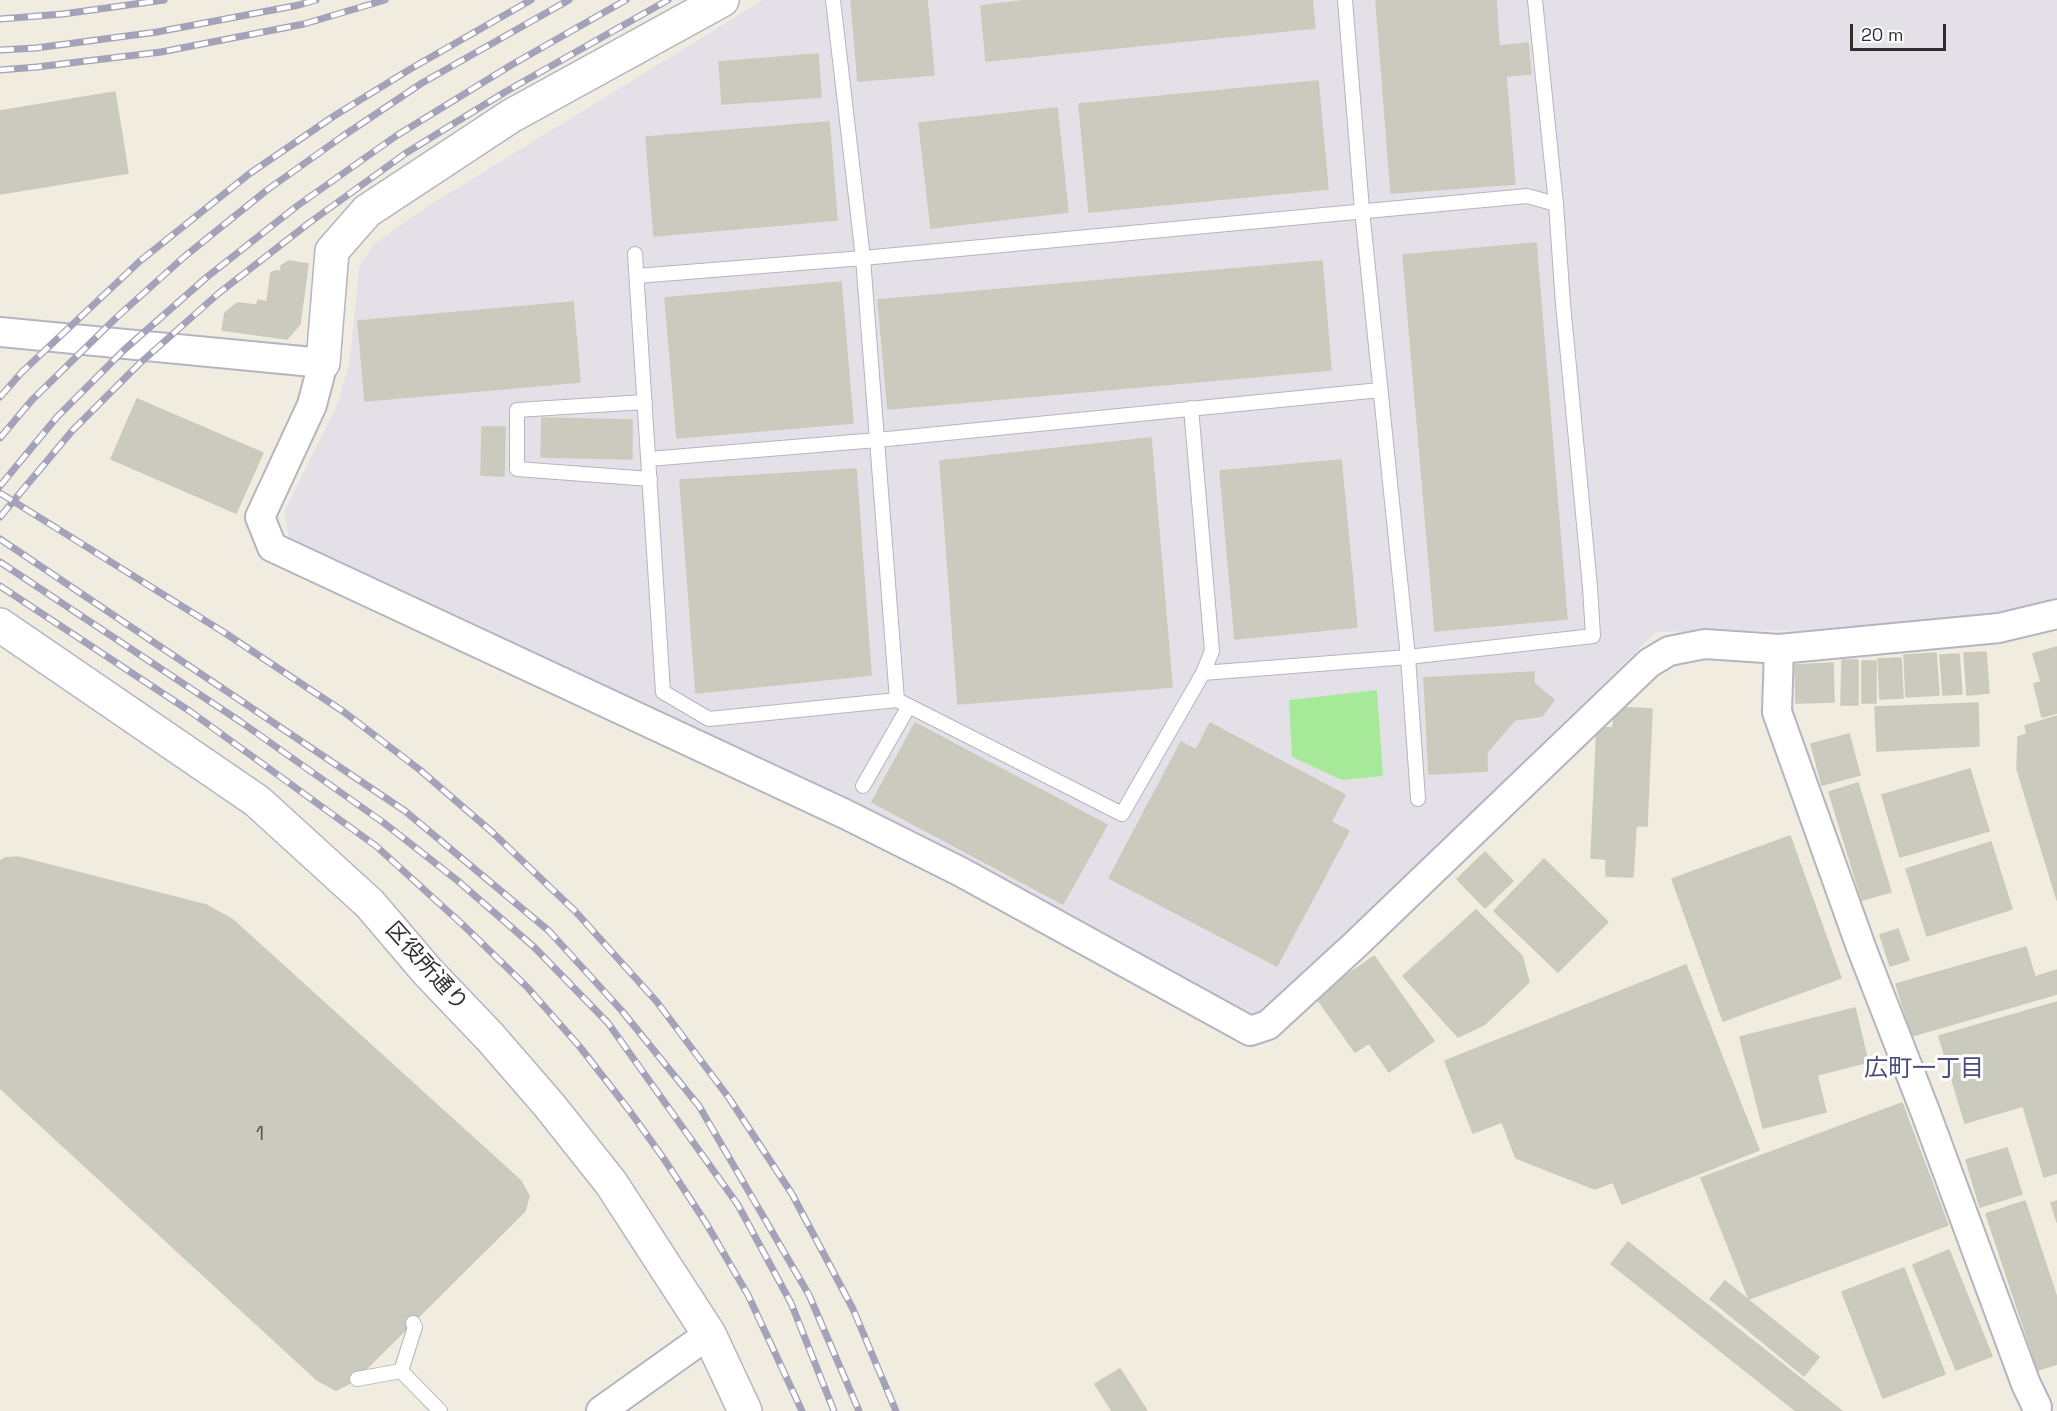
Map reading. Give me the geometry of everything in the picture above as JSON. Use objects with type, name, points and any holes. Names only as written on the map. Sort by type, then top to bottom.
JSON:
[{"type":"street","points":[[722,0],[511,116],[367,211],[332,251],[323,363],[312,405],[260,516],[272,547],[856,819],[961,872],[1250,1031],[1268,1025],[1355,945],[1649,663],[1669,651],[1705,644],[1779,649],[1999,628],[2057,614]]},
{"type":"street","points":[[0,332],[323,363]]},
{"type":"street","name":"区役所通り","points":[[2,630],[257,801],[370,904],[427,971],[490,1037],[549,1105],[611,1183],[709,1334],[745,1411]]},
{"type":"street","points":[[1779,649],[1777,712],[1861,947],[1925,1111],[2022,1373],[2042,1405]]},
{"type":"street","points":[[601,1411],[709,1334]]},
{"type":"lane","points":[[832,0],[863,258],[877,440],[903,703],[863,786]]},
{"type":"lane","points":[[1345,0],[1362,210],[1408,657],[1418,799]]},
{"type":"lane","points":[[1203,673],[1408,657],[1593,636],[1556,204],[1535,0]]},
{"type":"lane","points":[[637,276],[863,258],[1527,196],[1556,204]]},
{"type":"lane","points":[[635,254],[663,692],[709,719],[903,703],[1122,814],[1203,673],[1212,651],[1191,408]]},
{"type":"lane","points":[[648,459],[877,440],[1380,390]]},
{"type":"lane","points":[[645,402],[517,410],[517,469],[650,479]]},
{"type":"lane","points":[[401,1371],[415,1327],[413,1323]]},
{"type":"lane","points":[[357,1379],[401,1371]]},
{"type":"lane","points":[[401,1371],[440,1411]]},
{"type":"shaded area","points":[[763,0],[2057,0],[2057,603],[1972,618],[1810,630],[1656,632],[1268,1011],[1240,1013],[290,544],[284,512],[337,405],[350,361],[359,266],[374,244],[428,206]]},
{"type":"green space","points":[[1377,690],[1383,776],[1342,780],[1292,757],[1289,700]]},
{"type":"building","points":[[851,0],[927,0],[934,75],[858,81]]},
{"type":"building","points":[[1029,0],[1312,0],[1315,28],[986,61],[981,6]]},
{"type":"building","points":[[1376,0],[1496,0],[1499,46],[1528,43],[1531,74],[1506,76],[1515,184],[1391,193]]},
{"type":"building","points":[[818,54],[821,97],[722,104],[719,62]]},
{"type":"building","points":[[1318,81],[1328,189],[1089,212],[1079,104]]},
{"type":"building","points":[[115,92],[128,173],[0,194],[0,111]]},
{"type":"building","points":[[1057,108],[1068,212],[931,228],[919,123]]},
{"type":"building","points":[[829,122],[837,220],[654,236],[646,137]]},
{"type":"building","points":[[1536,243],[1567,619],[1435,631],[1403,255]]},
{"type":"building","points":[[289,261],[308,264],[300,324],[287,339],[222,330],[225,313],[237,303],[257,305],[258,300],[267,302],[271,273],[281,271],[281,266]]},
{"type":"building","points":[[1322,261],[1331,370],[888,409],[878,300]]},
{"type":"building","points":[[841,282],[853,423],[677,438],[665,298]]},
{"type":"building","points":[[573,302],[580,382],[365,401],[358,321]]},
{"type":"building","points":[[137,399],[263,453],[236,513],[111,459]]},
{"type":"building","points":[[542,418],[632,420],[632,459],[541,457]]},
{"type":"building","points":[[482,427],[505,427],[504,476],[481,475]]},
{"type":"building","points":[[1151,438],[1172,687],[958,704],[940,461]]},
{"type":"building","points":[[1341,460],[1357,627],[1235,639],[1220,471]]},
{"type":"building","points":[[856,469],[871,675],[696,693],[680,480]]},
{"type":"building","points":[[2057,647],[2057,713],[2042,717],[2034,684],[2041,682],[2033,654]]},
{"type":"building","points":[[1986,652],[1989,693],[1967,695],[1964,653]]},
{"type":"building","points":[[1936,653],[1939,695],[1906,697],[1904,655]]},
{"type":"building","points":[[1959,654],[1962,694],[1943,695],[1940,655]]},
{"type":"building","points":[[1901,658],[1903,698],[1880,699],[1878,659]]},
{"type":"building","points":[[1842,660],[1858,660],[1858,705],[1841,705]]},
{"type":"building","points":[[1862,661],[1876,661],[1876,703],[1862,703]]},
{"type":"building","points":[[1833,663],[1834,702],[1796,703],[1795,665]]},
{"type":"building","points":[[1534,672],[1534,683],[1554,700],[1542,716],[1515,720],[1487,752],[1487,771],[1429,774],[1424,678]]},
{"type":"building","points":[[1978,703],[1979,746],[1877,751],[1875,707]]},
{"type":"building","points":[[1615,707],[1652,709],[1647,826],[1636,826],[1633,877],[1606,876],[1606,859],[1591,858],[1597,727],[1613,728]]},
{"type":"building","points":[[2057,716],[2057,900],[2017,769],[2018,737],[2027,734],[2025,726]]},
{"type":"building","points":[[915,723],[1107,825],[1063,904],[872,802]]},
{"type":"building","points":[[1210,723],[1345,795],[1331,822],[1349,831],[1277,966],[1109,878],[1181,742],[1196,750]]},
{"type":"building","points":[[1849,734],[1860,775],[1822,785],[1811,744]]},
{"type":"building","points":[[1970,769],[1989,831],[1900,857],[1882,795]]},
{"type":"building","points":[[1858,783],[1891,892],[1862,900],[1829,792]]},
{"type":"building","points":[[1790,836],[1841,978],[1723,1021],[1672,879]]},
{"type":"building","points":[[1991,842],[2012,909],[1927,936],[1906,869]]},
{"type":"building","points":[[1485,852],[1513,881],[1485,908],[1457,879]]},
{"type":"building","points":[[18,857],[206,905],[233,920],[521,1181],[529,1196],[525,1211],[354,1381],[336,1390],[317,1380],[0,1088],[0,861],[5,858]]},
{"type":"building","points":[[1544,859],[1608,922],[1558,972],[1494,911]]},
{"type":"building","points":[[1476,910],[1522,956],[1529,982],[1485,1024],[1458,1037],[1403,976]]},
{"type":"building","points":[[1898,929],[1909,960],[1890,966],[1880,935]]},
{"type":"building","points":[[2026,947],[2035,977],[2057,970],[2057,994],[1912,1036],[1896,984]]},
{"type":"building","points":[[1374,956],[1434,1041],[1389,1072],[1369,1043],[1355,1052],[1316,997]]},
{"type":"building","points":[[1686,965],[1759,1150],[1622,1204],[1613,1182],[1595,1189],[1516,1158],[1502,1122],[1473,1133],[1445,1061]]},
{"type":"building","points":[[2057,1002],[2057,1173],[2044,1177],[2023,1106],[1965,1123],[1939,1036]]},
{"type":"building","points":[[1855,1008],[1868,1062],[1817,1075],[1826,1112],[1763,1128],[1740,1037]]},
{"type":"building","points":[[1902,1103],[1948,1225],[1749,1299],[1701,1178]]},
{"type":"building","points":[[2007,1148],[2022,1194],[1980,1207],[1966,1160]]},
{"type":"building","points":[[2025,1201],[2057,1298],[2057,1364],[2038,1370],[1986,1214]]},
{"type":"building","points":[[2057,1201],[2057,1222],[2051,1203]]},
{"type":"building","points":[[1628,1242],[1842,1411],[1796,1411],[1611,1264]]},
{"type":"building","points":[[1949,1250],[1992,1356],[1956,1370],[1913,1265]]},
{"type":"building","points":[[1904,1268],[1945,1374],[1883,1398],[1842,1292]]},
{"type":"building","points":[[1725,1281],[1819,1357],[1804,1376],[1710,1299]]},
{"type":"building","points":[[1120,1369],[1147,1411],[1112,1411],[1095,1384]]},
{"type":"railway","points":[[0,19],[63,14],[164,0]]},
{"type":"railway","points":[[0,50],[36,48],[157,32],[316,0]]},
{"type":"railway","points":[[0,70],[161,52],[304,24],[385,0]]},
{"type":"railway","points":[[0,397],[22,372],[140,261],[249,174],[334,116],[531,0]]},
{"type":"railway","points":[[0,438],[32,400],[117,317],[184,257],[267,190],[422,83],[569,0]]},
{"type":"railway","points":[[0,486],[57,417],[125,349],[207,277],[297,206],[396,136],[513,64],[626,0]]},
{"type":"railway","points":[[0,517],[72,431],[139,364],[219,293],[309,223],[406,153],[505,92],[668,0]]},
{"type":"railway","points":[[0,493],[225,633],[344,712],[420,770],[492,832],[575,911],[657,1002],[729,1098],[792,1194],[853,1309],[896,1411]]},
{"type":"railway","points":[[0,539],[405,811],[549,931],[622,1011],[699,1106],[809,1295],[859,1411]]},
{"type":"railway","points":[[0,562],[241,722],[384,823],[458,881],[534,947],[608,1023],[738,1205],[791,1303],[834,1411]]},
{"type":"railway","points":[[0,586],[191,712],[376,846],[527,987],[580,1047],[629,1110],[706,1223],[748,1295],[802,1411]]},
{"type":"district","name":"広町一丁目","points":[[1924,1069]]}]
